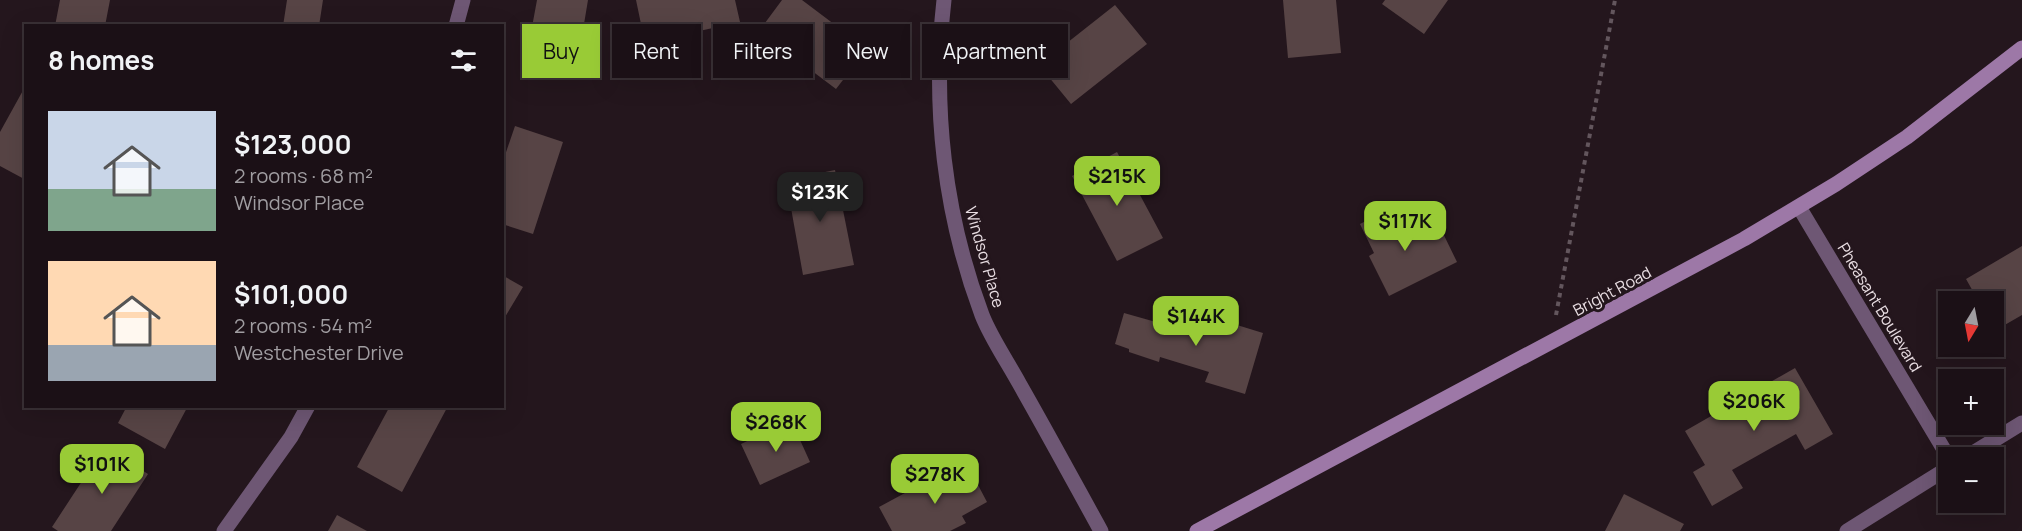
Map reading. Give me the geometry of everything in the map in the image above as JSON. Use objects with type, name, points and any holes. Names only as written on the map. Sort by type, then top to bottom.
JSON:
[{"type":"main road","name":"Bright Road","points":[[1197,531],[1744,240],[1907,137],[2022,48]]},
{"type":"street","points":[[457,24],[463,0]]},
{"type":"street","name":"Windsor Place","points":[[944,0],[939,66],[940,109],[943,152],[957,236],[983,316],[1101,531]]},
{"type":"street","name":"Pheasant Boulevard","points":[[1799,207],[1942,447]]},
{"type":"street","points":[[224,531],[291,437],[307,408]]},
{"type":"street","points":[[1983,447],[2022,423]]},
{"type":"street","points":[[1847,531],[1938,474]]},
{"type":"path","points":[[1552,343],[1615,0]]},
{"type":"building","points":[[60,0],[110,0],[105,24],[55,24]]},
{"type":"building","points":[[287,0],[323,0],[319,24],[283,24]]},
{"type":"building","points":[[537,0],[588,0],[584,24],[533,24]]},
{"type":"building","points":[[636,0],[735,0],[740,22],[713,24],[713,28],[701,31],[701,24],[641,24]]},
{"type":"building","points":[[782,0],[802,0],[834,24],[825,24],[825,78],[845,78],[836,89],[813,72],[813,24],[764,24]]},
{"type":"building","points":[[1283,0],[1336,0],[1341,53],[1288,58]]},
{"type":"building","points":[[1385,0],[1448,0],[1424,34],[1382,4]]},
{"type":"building","points":[[1115,5],[1147,44],[1071,104],[1050,78],[1068,78],[1068,42]]},
{"type":"building","points":[[24,89],[24,179],[0,166],[0,132]]},
{"type":"building","points":[[515,126],[563,142],[533,234],[504,225],[504,158]]},
{"type":"building","points":[[1117,152],[1163,238],[1117,261],[1072,176]]},
{"type":"building","points":[[835,170],[854,265],[803,275],[786,180]]},
{"type":"building","points":[[1391,208],[1406,239],[1438,223],[1457,262],[1389,296],[1369,256],[1374,253],[1360,224]]},
{"type":"building","points":[[2022,246],[2022,315],[2004,325],[2004,291],[1973,291],[1966,279]]},
{"type":"building","points":[[504,276],[523,287],[504,319]]},
{"type":"building","points":[[1174,312],[1223,326],[1224,321],[1263,333],[1245,394],[1205,382],[1209,372],[1160,357],[1159,362],[1129,352],[1129,349],[1115,344],[1124,313],[1170,326]]},
{"type":"building","points":[[1795,368],[1833,434],[1805,450],[1796,434],[1732,470],[1743,488],[1712,506],[1693,472],[1705,465],[1685,431]]},
{"type":"building","points":[[126,408],[187,408],[165,449],[118,423]]},
{"type":"building","points":[[389,408],[447,408],[402,492],[357,467]]},
{"type":"building","points":[[791,420],[810,462],[760,485],[741,444]]},
{"type":"building","points":[[105,446],[148,474],[111,531],[58,531],[52,527]]},
{"type":"building","points":[[969,468],[987,502],[962,516],[966,523],[950,531],[892,531],[879,507],[929,480],[933,488]]},
{"type":"building","points":[[1624,494],[1684,524],[1680,531],[1605,531]]},
{"type":"building","points":[[337,515],[367,531],[328,531]]}]
